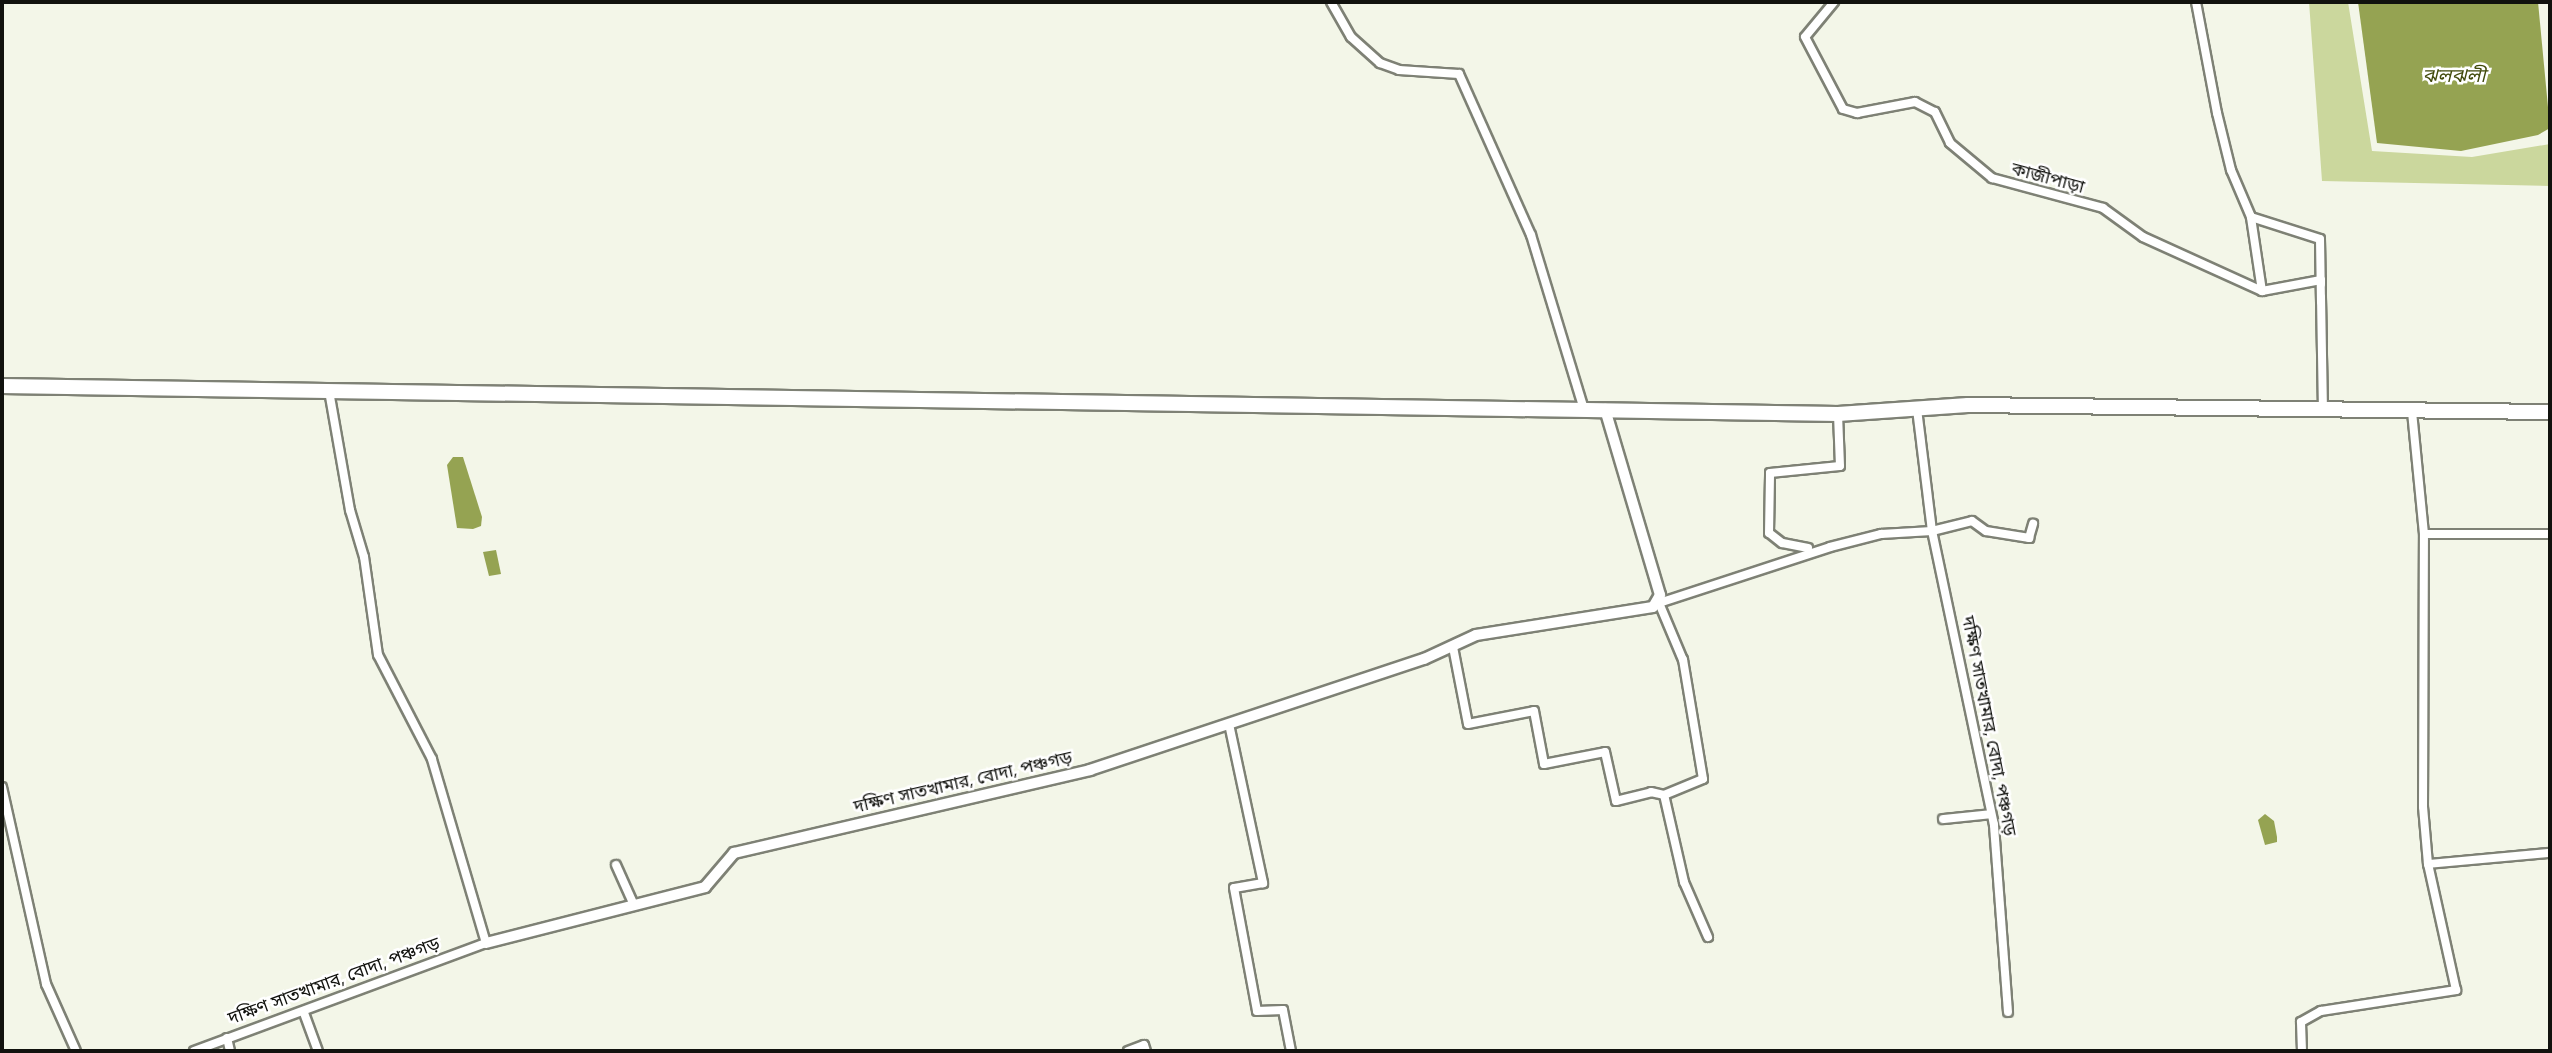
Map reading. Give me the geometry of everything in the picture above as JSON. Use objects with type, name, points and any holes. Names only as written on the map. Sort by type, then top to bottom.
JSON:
[{"type":"highway","points":[[2,386],[1838,414],[1917,408],[2550,412]]},
{"type":"street","points":[[1331,2],[1351,37],[1380,63],[1399,70],[1459,74],[1531,235],[1584,409]]},
{"type":"street","name":"কাজীপাড়া","points":[[1834,2],[1805,37],[1843,109],[1857,113],[1915,102],[1935,112],[1950,143],[1992,178],[2103,208],[2143,237],[2262,291]]},
{"type":"street","points":[[2196,2],[2231,170],[2251,218],[2262,291],[2320,280],[2321,302]]},
{"type":"street","points":[[2251,218],[2319,239],[2323,410]]},
{"type":"street","points":[[329,391],[350,510],[365,557],[378,655],[432,760],[485,943]]},
{"type":"street","name":"দক্ষিণ সাতখামার, বোদা, পঞ্চগড়","points":[[1917,408],[1932,531],[1991,814],[2007,1012]]},
{"type":"street","points":[[1453,647],[1468,724],[1534,711],[1544,764],[1605,752],[1616,801],[1651,792],[1664,795],[1703,779],[1683,660],[1660,603],[1605,409]]},
{"type":"street","points":[[2302,1051],[2301,1021],[2321,1011],[2456,990],[2428,864],[2423,807],[2424,534],[2412,411]]},
{"type":"street","points":[[1808,548],[1782,543],[1769,533],[1770,474],[1840,466],[1838,414]]},
{"type":"street","name":"দক্ষিণ সাতখামার, বোদা, পঞ্চগড়","points":[[194,1051],[304,1013],[485,943],[705,887],[734,853],[1090,770],[1453,647],[1476,635],[1660,603],[1830,547],[1881,534],[1932,531],[1972,521],[1986,531],[2029,538],[2033,524]]},
{"type":"street","points":[[2424,534],[2550,534]]},
{"type":"street","points":[[1228,724],[1263,883],[1234,888],[1257,1011],[1283,1010],[1291,1051]]},
{"type":"street","points":[[2,787],[22,888],[46,984],[76,1051]]},
{"type":"street","points":[[1664,795],[1684,883],[1708,937]]},
{"type":"street","points":[[1943,819],[1991,814]]},
{"type":"street","points":[[2428,864],[2550,853]]},
{"type":"street","points":[[616,865],[634,905]]},
{"type":"street","points":[[304,1013],[318,1051]]},
{"type":"street","points":[[227,1038],[230,1051]]},
{"type":"street","points":[[1128,1051],[1144,1045],[1146,1051]]},
{"type":"shaded area","points":[[2309,2],[2348,2],[2372,151],[2472,157],[2550,144],[2550,186],[2322,181]]},
{"type":"water","name":"ঝলঝলী","points":[[2358,2],[2538,2],[2550,128],[2538,135],[2461,151],[2377,143]]},
{"type":"water","points":[[453,457],[463,457],[482,517],[481,526],[473,529],[457,528],[447,465]]},
{"type":"water","points":[[496,550],[501,574],[489,576],[483,552]]},
{"type":"water","points":[[2265,814],[2274,821],[2277,842],[2265,845],[2258,820]]}]
